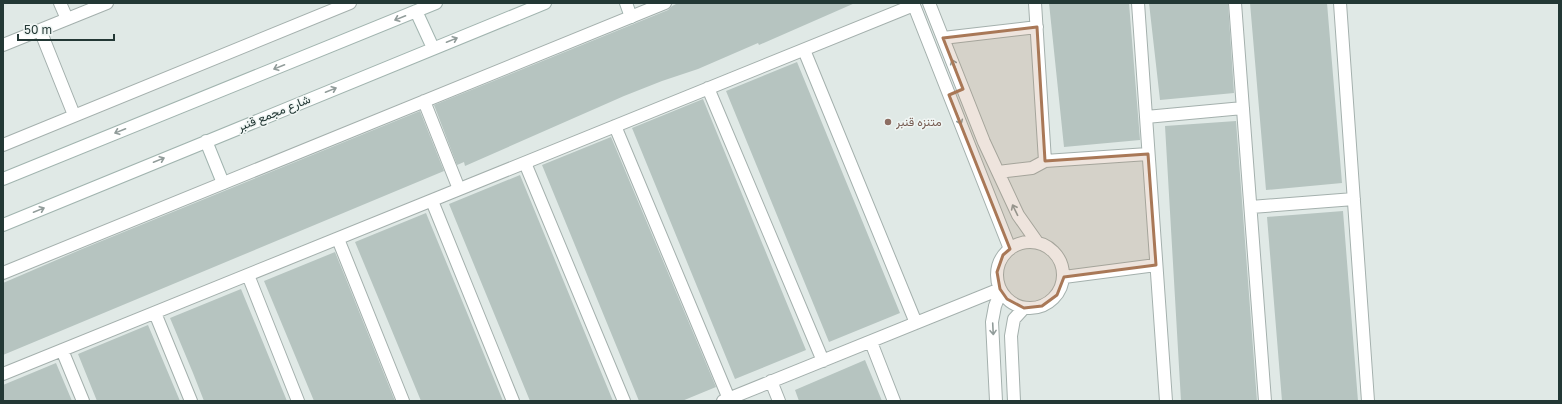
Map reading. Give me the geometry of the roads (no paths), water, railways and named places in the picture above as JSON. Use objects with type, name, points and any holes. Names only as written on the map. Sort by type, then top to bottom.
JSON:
[{"type":"street","points":[[60,3],[67,19]]},
{"type":"street","points":[[3,45],[107,3]]},
{"type":"street","points":[[3,145],[350,3]]},
{"type":"street","points":[[3,179],[436,3]]},
{"type":"street","name":"شارع مجمع قنبر","points":[[3,225],[545,3]]},
{"type":"street","points":[[626,3],[631,17]]},
{"type":"street","points":[[3,273],[665,3]]},
{"type":"street","points":[[929,3],[984,142],[1018,215],[1037,242]]},
{"type":"street","points":[[1035,3],[1046,162]]},
{"type":"street","points":[[1138,3],[1166,401]]},
{"type":"street","points":[[1236,3],[1265,401]]},
{"type":"street","points":[[1340,3],[1368,401]]},
{"type":"street","points":[[3,374],[804,50],[913,4],[1010,249]]},
{"type":"street","points":[[416,11],[433,48]]},
{"type":"street","points":[[943,38],[1037,27]]},
{"type":"street","points":[[40,30],[74,115]]},
{"type":"street","points":[[804,50],[916,323]]},
{"type":"street","points":[[708,88],[823,361]]},
{"type":"street","points":[[949,95],[963,89]]},
{"type":"street","points":[[424,101],[459,189]]},
{"type":"street","points":[[1146,117],[1243,108]]},
{"type":"street","points":[[615,126],[726,400],[1001,290]]},
{"type":"street","points":[[206,141],[223,183]]},
{"type":"street","points":[[998,172],[1032,168],[1046,162],[1148,154]]},
{"type":"street","points":[[525,163],[624,401]]},
{"type":"street","points":[[1251,207],[1354,199]]},
{"type":"street","points":[[432,200],[513,401]]},
{"type":"street","points":[[338,239],[403,401]]},
{"type":"street","points":[[1037,242],[1053,251],[1063,267],[1064,277],[1062,286],[1051,301],[1038,307],[1024,308],[1014,305],[1007,299],[1001,290],[997,272],[999,263],[1010,249],[1018,244],[1037,242]]},
{"type":"street","points":[[1064,277],[1156,265]]},
{"type":"street","points":[[248,275],[298,401]]},
{"type":"street","points":[[996,401],[992,322],[995,306],[1001,290]]},
{"type":"street","points":[[1014,401],[1011,336],[1014,319],[1024,308]]},
{"type":"street","points":[[155,313],[191,401]]},
{"type":"street","points":[[871,342],[894,401]]},
{"type":"street","points":[[62,350],[83,401]]},
{"type":"street","points":[[771,381],[779,401]]},
{"type":"place","name":"متنزه قنبر","points":[[888,122]]}]
